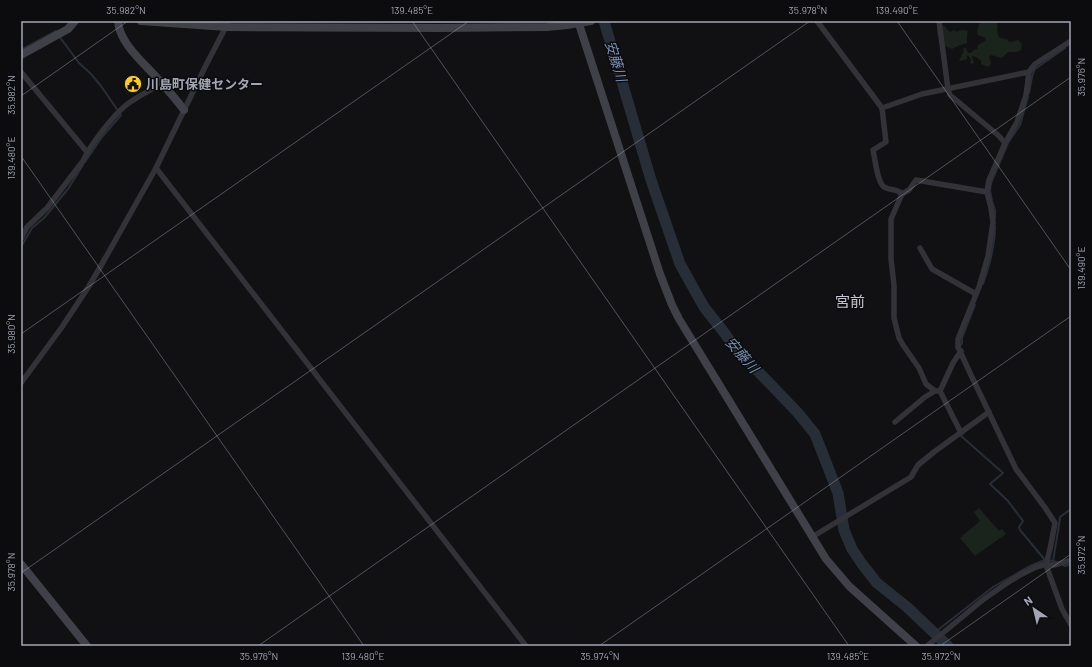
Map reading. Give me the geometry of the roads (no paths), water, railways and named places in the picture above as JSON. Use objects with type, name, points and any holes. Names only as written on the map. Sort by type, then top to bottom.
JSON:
[{"type":"street","points":[[21,54],[68,29],[75,21]]},
{"type":"street","points":[[118,21],[119,31],[124,41],[184,110]]},
{"type":"street","points":[[141,21],[228,24],[480,28],[547,27],[590,21]]},
{"type":"street","points":[[817,21],[882,108],[886,142],[873,150],[879,179],[884,187],[896,190],[902,194]]},
{"type":"street","points":[[939,21],[950,95],[999,136],[1005,143]]},
{"type":"street","points":[[579,22],[672,305],[826,559],[849,586],[916,646]]},
{"type":"street","points":[[21,383],[62,327],[89,286],[156,168],[205,67],[228,24]]},
{"type":"street","points":[[1071,41],[1035,64],[1029,72],[1026,95],[1017,122],[1005,143],[989,180],[987,192],[993,222],[988,256],[984,272],[958,339],[958,347],[1016,469],[1055,523],[1046,565],[1062,609],[1071,625]]},
{"type":"street","points":[[21,72],[87,152]]},
{"type":"street","points":[[882,108],[922,94],[1029,72]]},
{"type":"street","points":[[21,239],[27,227],[38,218],[52,202],[83,160],[87,152],[116,115],[124,107],[140,96],[162,84]]},
{"type":"street","points":[[156,168],[526,646]]},
{"type":"street","points":[[961,433],[938,391],[926,384],[920,368],[899,338],[894,318],[894,285],[891,259],[891,219],[902,194],[909,190],[916,180],[987,192]]},
{"type":"street","points":[[920,248],[932,269],[976,294]]},
{"type":"street","points":[[895,422],[925,397],[938,391],[953,362],[961,351]]},
{"type":"street","points":[[812,537],[911,478],[918,465],[989,412]]},
{"type":"street","points":[[928,645],[984,599],[1004,585],[1036,567],[1043,565],[1055,566],[1071,560]]},
{"type":"street","points":[[21,564],[87,646]]},
{"type":"waterway","points":[[236,21],[297,21]]},
{"type":"waterway","points":[[319,21],[489,21]]},
{"type":"waterway","name":"安藤川","points":[[604,21],[651,180],[680,264],[704,307],[732,344],[798,413],[815,434],[838,493],[844,530],[852,549],[862,564],[877,583],[907,607],[948,646]]},
{"type":"waterway","points":[[21,50],[56,32]]},
{"type":"waterway","points":[[59,36],[79,63],[101,86],[121,115],[102,137],[85,162]]},
{"type":"waterway","points":[[1029,93],[1035,69],[1065,48]]},
{"type":"waterway","points":[[995,218],[995,210],[990,191],[991,183],[1008,143],[1020,125],[1028,97]]},
{"type":"waterway","points":[[21,247],[32,228],[44,218],[68,189],[83,165]]},
{"type":"waterway","points":[[983,284],[991,256],[995,226]]},
{"type":"waterway","points":[[960,346],[975,305]]},
{"type":"waterway","points":[[960,435],[1003,473],[990,484],[1008,501],[1023,521],[1019,527],[1020,530],[1045,560]]},
{"type":"waterway","points":[[1053,561],[1060,517],[1071,509]]},
{"type":"waterway","points":[[934,633],[993,587],[1030,566],[1045,560],[1057,562]]},
{"type":"waterway","points":[[1061,564],[1065,566],[1071,564]]},
{"type":"place","name":"川島町保健センター","points":[[133,84]]},
{"type":"district","name":"宮前","points":[[850,302]]}]
